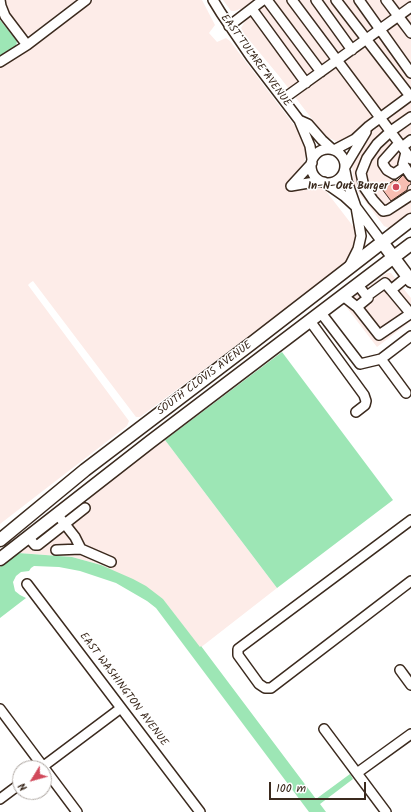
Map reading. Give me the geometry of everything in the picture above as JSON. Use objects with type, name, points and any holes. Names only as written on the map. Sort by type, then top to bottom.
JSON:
[{"type":"main road","name":"SOUTH CLOVIS AVENUE","points":[[0,540],[85,470],[411,220]]},
{"type":"main road","name":"EAST TULARE AVENUE","points":[[382,242],[409,278]]},
{"type":"main road","name":"SOUTH CLOVIS AVENUE","points":[[0,559],[411,244]]},
{"type":"main road","points":[[190,412],[212,386],[250,356],[254,349],[252,343]]},
{"type":"street","points":[[0,0],[5,16],[27,45]]},
{"type":"street","points":[[0,62],[27,45],[86,0]]},
{"type":"street","name":"EAST TULARE AVENUE","points":[[213,0],[251,57],[299,120],[310,146],[312,170],[314,175],[344,196],[356,207],[382,242]]},
{"type":"street","points":[[229,26],[263,0]]},
{"type":"street","points":[[267,0],[321,72]]},
{"type":"street","points":[[292,0],[404,150],[404,168],[411,176]]},
{"type":"street","points":[[316,0],[352,50]]},
{"type":"street","points":[[336,0],[410,96],[370,126],[355,139],[333,150],[324,150],[319,152],[291,186],[322,181],[329,183],[339,178],[370,126]]},
{"type":"street","points":[[359,0],[411,73]]},
{"type":"street","points":[[386,0],[411,32]]},
{"type":"street","points":[[283,99],[411,6],[407,0]]},
{"type":"street","points":[[252,9],[306,83]]},
{"type":"street","points":[[411,116],[377,144],[367,158],[361,174],[364,187],[383,211],[388,210],[411,195]]},
{"type":"street","name":"EAST TULARE AVENUE","points":[[299,120],[308,124],[322,140],[342,157],[347,181],[356,207]]},
{"type":"street","points":[[404,168],[394,174],[388,170],[383,164],[383,161],[404,150],[411,140]]},
{"type":"street","points":[[348,268],[358,249],[360,239],[356,207]]},
{"type":"street","points":[[390,290],[409,278]]},
{"type":"street","points":[[343,296],[358,307],[379,335],[411,314],[385,283],[367,296],[368,298],[358,307]]},
{"type":"street","points":[[358,285],[367,296]]},
{"type":"street","points":[[321,313],[360,364],[381,359],[411,336]]},
{"type":"street","points":[[310,321],[364,395],[366,402],[365,405],[356,412]]},
{"type":"street","points":[[381,359],[406,393]]},
{"type":"street","points":[[28,537],[35,545],[38,545],[85,508]]},
{"type":"street","points":[[57,514],[75,537],[81,550]]},
{"type":"street","points":[[411,520],[238,649],[238,655],[259,684],[265,688],[271,688],[411,581]]},
{"type":"street","points":[[56,550],[81,550],[111,562]]},
{"type":"street","name":"EAST WASHINGTON AVENUE","points":[[27,584],[200,812]]},
{"type":"street","points":[[400,670],[411,685]]},
{"type":"street","points":[[51,760],[121,708]]},
{"type":"street","points":[[0,709],[37,760]]},
{"type":"street","points":[[324,729],[386,812]]},
{"type":"street","points":[[357,773],[411,734]]},
{"type":"street","points":[[52,780],[77,812]]},
{"type":"street","points":[[0,799],[12,790]]},
{"type":"shaded area","points":[[6,0],[76,0],[30,35],[26,35],[7,11]]},
{"type":"shaded area","points":[[93,0],[202,0],[215,25],[209,33],[217,42],[226,38],[230,41],[297,129],[304,141],[306,153],[304,164],[293,178],[317,185],[326,191],[366,243],[365,249],[140,417],[136,417],[33,281],[30,283],[28,285],[129,421],[127,426],[0,524],[0,68],[22,54]]},
{"type":"shaded area","points":[[223,0],[411,0],[411,216],[391,229],[384,226],[354,185],[352,165],[366,143],[355,133],[347,139],[338,142],[327,137],[245,35],[241,28],[247,18],[240,9],[231,11]]},
{"type":"shaded area","points":[[387,273],[391,273],[411,298],[411,321],[377,347],[344,304]]},
{"type":"shaded area","points":[[165,440],[277,588],[200,648],[163,599],[101,565],[72,557],[18,553],[89,501],[87,498]]},
{"type":"green space","points":[[0,20],[17,41],[16,47],[0,57]]},
{"type":"green space","points":[[282,352],[393,500],[277,588],[165,440]]},
{"type":"green space","points":[[18,553],[72,557],[101,565],[146,586],[163,599],[200,647],[201,646],[316,799],[350,774],[353,779],[320,804],[326,812],[309,812],[156,608],[116,583],[80,571],[59,567],[34,566],[29,571],[21,572],[16,576],[13,582],[15,591],[26,598],[0,618],[0,567]]},
{"type":"building","name":"In-N-Out Burger","points":[[403,175],[408,181],[411,182],[411,184],[408,186],[407,190],[391,201],[382,189],[394,180],[397,181]]},
{"type":"place","name":"In-N-Out Burger","points":[[396,187]]}]
